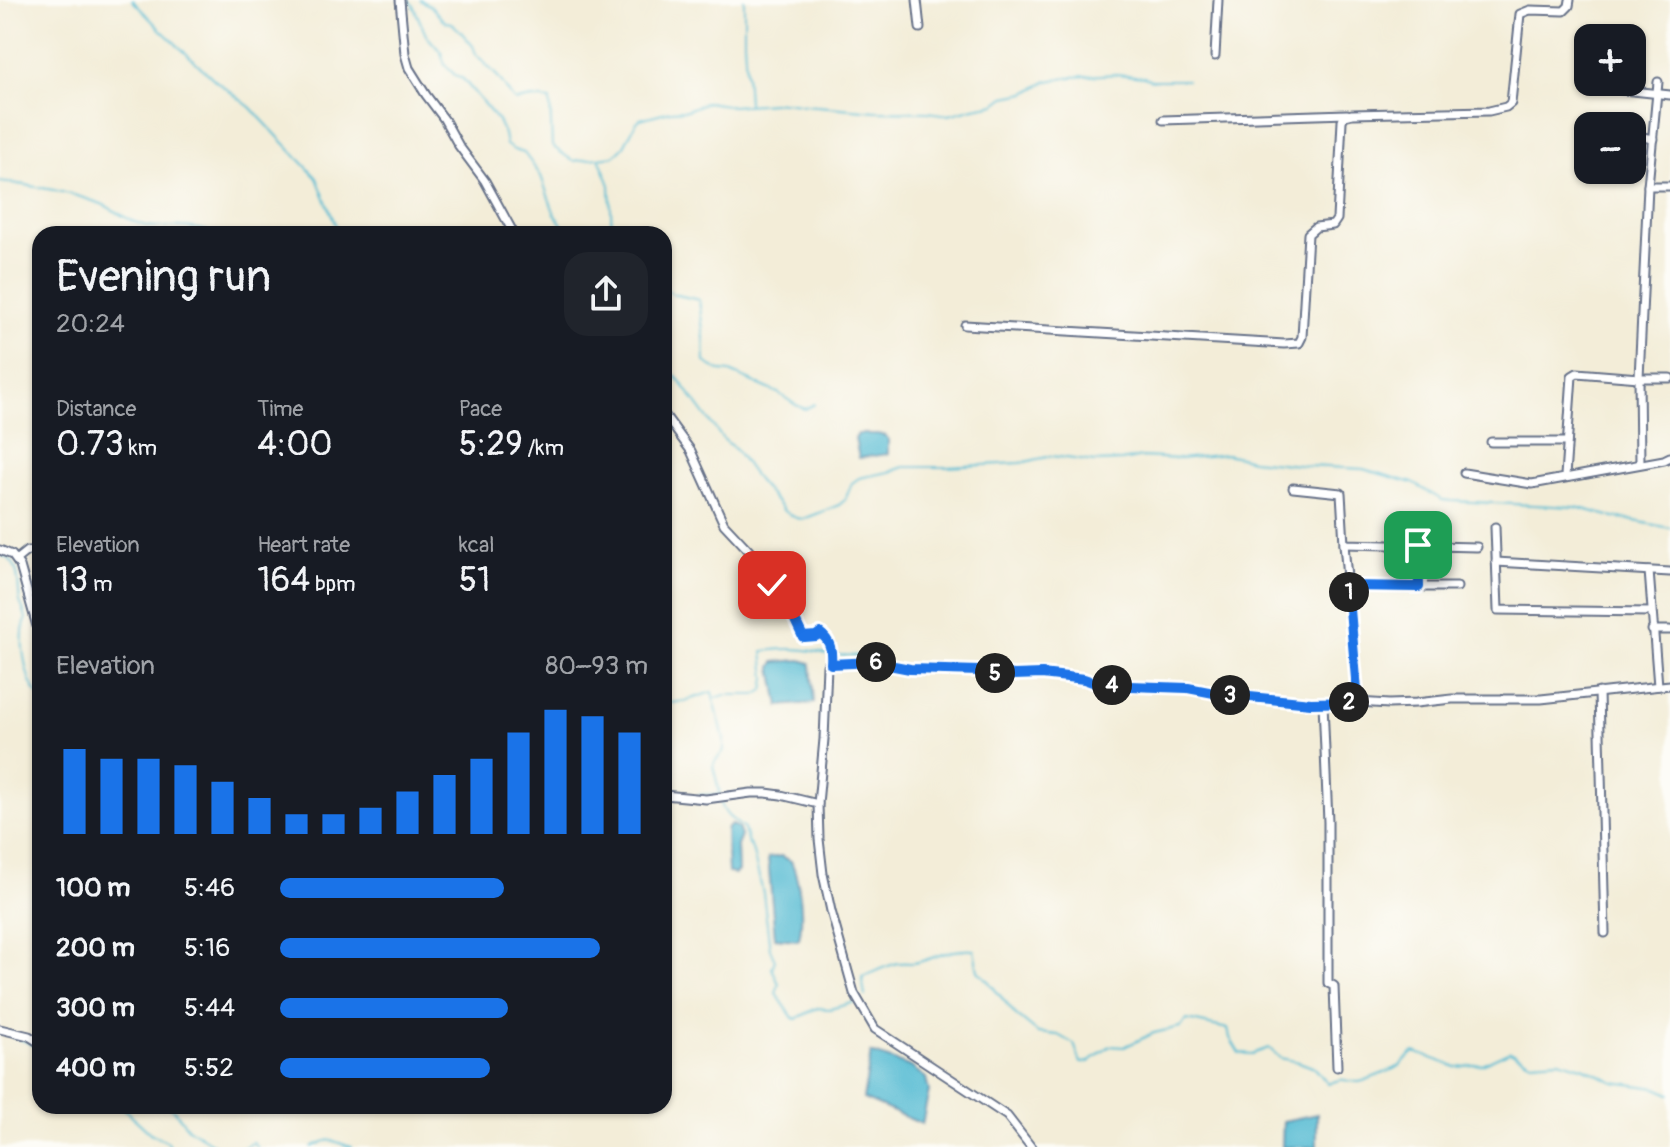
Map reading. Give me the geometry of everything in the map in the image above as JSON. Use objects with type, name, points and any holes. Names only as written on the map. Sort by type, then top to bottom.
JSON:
[{"type":"street","points":[[400,0],[409,68],[485,181],[510,226]]},
{"type":"street","points":[[917,0],[920,28]]},
{"type":"street","points":[[1215,56],[1218,0]]},
{"type":"street","points":[[1163,120],[1489,111],[1506,107],[1511,103],[1520,14],[1530,10],[1564,11],[1570,0]]},
{"type":"street","points":[[1640,463],[1639,378],[1648,186],[1658,82]]},
{"type":"street","points":[[1646,93],[1670,95]]},
{"type":"street","points":[[965,325],[1299,343],[1302,337],[1308,234],[1316,227],[1333,225],[1337,219],[1342,121],[1347,114]]},
{"type":"street","points":[[1646,138],[1653,139]]},
{"type":"street","points":[[1648,186],[1670,186]]},
{"type":"street","points":[[1565,476],[1572,376],[1577,373],[1670,378]]},
{"type":"street","points":[[672,425],[700,468],[724,524],[754,556],[784,598],[803,637],[820,633],[829,643],[831,658],[826,667],[818,804],[819,839],[831,911],[854,993],[875,1029],[1007,1116],[1031,1147]]},
{"type":"street","points":[[1491,442],[1567,442]]},
{"type":"street","points":[[1464,473],[1532,484],[1670,457]]},
{"type":"street","points":[[1293,488],[1341,493],[1358,702]]},
{"type":"street","points":[[1495,527],[1498,610],[1651,612]]},
{"type":"street","points":[[1344,544],[1477,547]]},
{"type":"street","points":[[1418,545],[1419,587]]},
{"type":"street","points":[[0,550],[17,559],[32,608]]},
{"type":"street","points":[[17,559],[32,551]]},
{"type":"street","points":[[1496,562],[1670,572]]},
{"type":"street","points":[[1649,571],[1658,686]]},
{"type":"street","points":[[1348,586],[1457,587]]},
{"type":"street","points":[[1652,630],[1670,630]]},
{"type":"street","points":[[831,658],[921,670],[1042,674],[1084,679],[1101,685],[1188,688],[1311,703],[1541,699],[1670,685]]},
{"type":"street","points":[[1599,692],[1605,933]]},
{"type":"street","points":[[1323,703],[1328,822],[1328,983],[1334,986],[1337,1067]]},
{"type":"street","points":[[672,796],[706,799],[766,793],[818,804]]},
{"type":"street","points":[[0,1029],[32,1038]]},
{"type":"water","points":[[858,434],[886,436],[888,454],[859,458],[855,439]]},
{"type":"water","points":[[801,660],[811,666],[814,703],[779,706],[772,667],[775,662]]},
{"type":"water","points":[[731,825],[738,828],[741,836],[737,846],[738,871],[735,874],[728,873],[726,831]]},
{"type":"water","points":[[781,856],[791,861],[799,889],[801,920],[797,940],[775,938],[768,858]]},
{"type":"water","points":[[871,1053],[911,1067],[926,1078],[929,1091],[922,1124],[863,1099]]},
{"type":"water","points":[[1317,1114],[1317,1147],[1282,1147],[1283,1121]]},
{"type":"waterway","points":[[132,0],[216,81],[250,107],[317,178],[336,226]]},
{"type":"waterway","points":[[408,0],[426,35],[441,52],[445,65],[463,79],[498,121],[506,145],[524,153],[541,176],[554,212],[563,226]]},
{"type":"waterway","points":[[420,0],[461,32],[513,99],[550,100],[552,146],[573,161],[614,156],[624,146],[640,119],[687,110],[707,102],[732,106],[785,102],[949,115],[996,104],[1005,97],[1026,93],[1048,81],[1072,77],[1116,74],[1151,80],[1187,80]]},
{"type":"waterway","points":[[744,0],[748,103]]},
{"type":"waterway","points":[[600,160],[610,185],[612,226]]},
{"type":"waterway","points":[[0,182],[87,199],[149,226]]},
{"type":"waterway","points":[[672,293],[699,300],[705,362],[720,371],[730,372],[778,393],[805,409],[815,404]]},
{"type":"waterway","points":[[672,374],[757,480],[784,511],[796,518],[803,519],[839,505],[845,500],[852,483],[859,478],[904,467],[1020,463],[1052,456],[1095,462],[1226,454],[1252,460],[1363,469],[1413,483],[1442,500],[1576,507],[1670,528]]},
{"type":"waterway","points":[[0,555],[12,562],[17,574],[20,602],[26,618],[24,657],[32,684]]},
{"type":"waterway","points":[[773,591],[779,597]]},
{"type":"waterway","points":[[713,699],[725,695],[756,695],[764,690],[763,652],[795,649],[827,654]]},
{"type":"waterway","points":[[833,655],[887,659]]},
{"type":"waterway","points":[[672,703],[712,692],[724,739],[724,751],[713,766],[720,794],[699,795]]},
{"type":"waterway","points":[[721,802],[728,816],[744,829],[752,849],[763,893],[770,949],[775,960],[772,968],[779,984],[776,993],[796,1019],[817,1008],[830,1009],[855,1002]]},
{"type":"waterway","points":[[865,996],[862,977],[880,969],[951,952],[974,950],[978,971],[1016,1015],[1038,1033],[1058,1035],[1074,1044],[1081,1063],[1089,1062],[1110,1046],[1124,1047],[1154,1033],[1180,1027],[1187,1020],[1228,1029],[1239,1053],[1252,1054],[1269,1048],[1280,1058],[1315,1068],[1328,1084],[1342,1080],[1359,1082],[1400,1066],[1414,1052],[1456,1067],[1482,1064],[1510,1051],[1531,1062],[1559,1060],[1614,1082],[1656,1088],[1670,1094]]},
{"type":"waterway","points":[[9,1035],[32,1045]]},
{"type":"waterway","points":[[130,1114],[150,1133],[168,1142],[170,1147]]},
{"type":"waterway","points":[[177,1114],[188,1128],[218,1147]]},
{"type":"waterway","points":[[312,1147],[329,1140],[352,1147]]},
{"type":"waterway","points":[[244,1147],[253,1142],[257,1147]]},
{"type":"route","points":[[772,585],[792,611],[803,637],[820,633],[825,636],[831,646],[831,664],[865,661],[910,669],[1028,676],[1042,674],[1084,679],[1101,685],[1188,688],[1311,703],[1358,702],[1348,586],[1419,587],[1418,545]]}]
